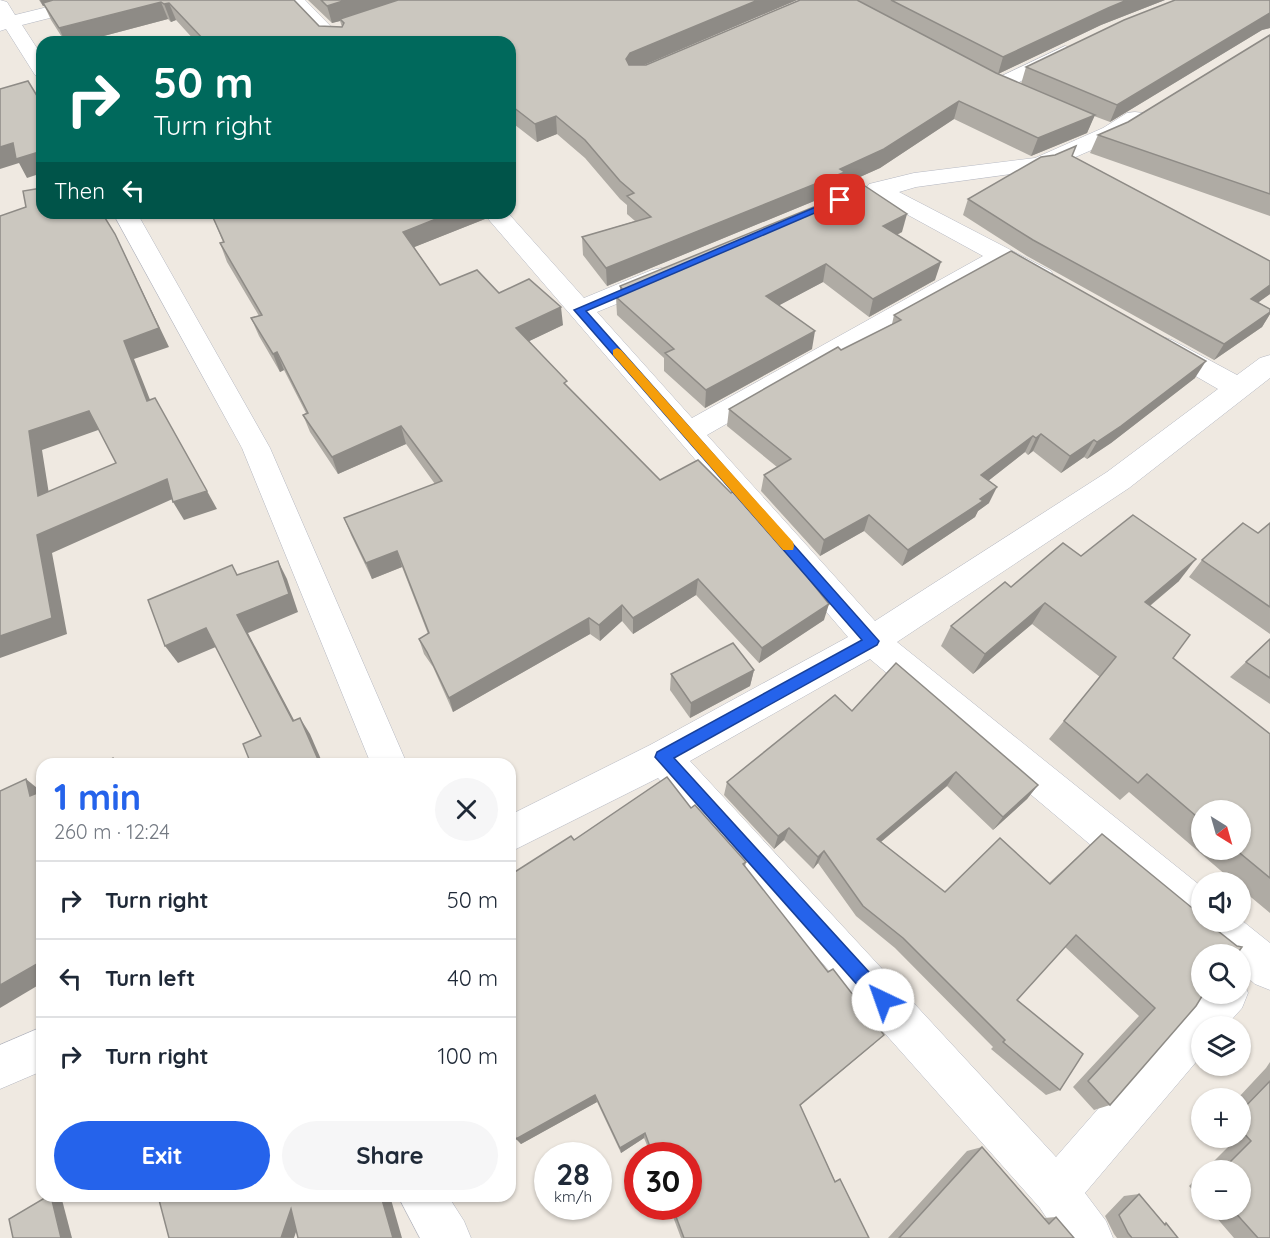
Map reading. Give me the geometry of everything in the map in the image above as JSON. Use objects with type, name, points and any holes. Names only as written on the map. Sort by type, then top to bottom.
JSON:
[{"type":"street","points":[[6,24],[98,0]]},
{"type":"street","points":[[295,0],[329,36]]},
{"type":"street","points":[[0,6],[6,24],[36,63]]},
{"type":"street","points":[[334,36],[350,26]]},
{"type":"street","points":[[998,85],[1079,46]]},
{"type":"street","points":[[978,74],[1018,93]]},
{"type":"street","points":[[808,214],[840,200],[914,180],[1040,164],[1100,129],[1150,109]]},
{"type":"street","points":[[877,189],[1003,255],[1064,290]]},
{"type":"street","points":[[128,219],[256,448],[386,758]]},
{"type":"street","points":[[500,219],[872,641],[1191,904]]},
{"type":"street","points":[[688,433],[1003,255]]},
{"type":"street","points":[[579,310],[677,269]]},
{"type":"street","points":[[1146,336],[1238,388]]},
{"type":"street","points":[[516,831],[663,757],[872,641],[1118,480],[1270,364]]},
{"type":"street","points":[[663,757],[1056,1192],[1089,1238]]},
{"type":"street","points":[[1224,932],[1259,962]]},
{"type":"street","points":[[1056,1192],[1218,1004]]},
{"type":"street","points":[[0,1067],[36,1052]]},
{"type":"street","points":[[424,1202],[447,1238]]},
{"type":"building","points":[[53,0],[294,0],[319,26],[342,27],[344,23],[340,19],[398,0],[758,0],[630,53],[626,59],[629,65],[646,65],[800,0],[857,0],[996,73],[1095,115],[1038,138],[959,101],[884,149],[840,169],[845,172],[606,268],[582,237],[651,217],[627,196],[634,193],[620,181],[585,140],[556,116],[535,124],[516,109],[516,36],[200,36],[169,3],[161,2],[59,28],[43,3]]},
{"type":"building","points":[[321,0],[346,0],[327,6]]},
{"type":"building","points":[[891,0],[1127,0],[1003,57]]},
{"type":"building","points":[[1175,0],[1270,0],[1270,13],[1117,105],[1026,67],[1124,20]]},
{"type":"building","points":[[1270,35],[1270,194],[1098,135],[1128,122]]},
{"type":"building","points":[[28,81],[36,94],[36,153],[16,159],[13,143],[0,147],[0,89]]},
{"type":"building","points":[[1076,146],[1072,156],[1270,261],[1270,285],[1251,299],[1270,309],[1270,312],[1224,344],[1033,240],[968,199],[1041,157],[1055,155]]},
{"type":"building","points":[[865,186],[907,214],[883,226],[941,262],[873,299],[826,264],[766,296],[815,331],[706,390],[665,353],[674,349],[616,297],[625,293],[620,286]]},
{"type":"building","points":[[36,189],[36,219],[106,219],[159,328],[124,341],[147,401],[155,398],[207,491],[173,502],[167,479],[37,535],[52,618],[0,636],[0,216],[26,207],[23,191]],"holes":[[[89,411],[116,463],[38,496],[29,431]]]},
{"type":"building","points":[[214,219],[436,219],[403,232],[440,285],[477,270],[499,293],[529,279],[561,307],[516,328],[567,381],[564,383],[660,480],[698,460],[731,493],[735,490],[811,577],[809,579],[829,604],[762,648],[698,579],[633,618],[622,605],[599,625],[589,618],[449,698],[419,639],[429,633],[397,551],[366,563],[344,518],[442,481],[401,426],[332,457],[303,415],[308,413],[277,352],[273,354],[251,318],[262,315],[220,243],[224,242]]},
{"type":"building","points":[[1011,251],[1206,361],[1121,426],[1070,456],[1041,434],[1036,438],[1033,436],[981,475],[997,487],[980,499],[983,501],[908,550],[869,515],[824,540],[764,475],[791,459],[729,409],[838,347],[841,350],[901,320],[894,315]]},
{"type":"building","points":[[1133,515],[1196,559],[1145,602],[1190,635],[1173,658],[1270,734],[1270,878],[1248,860],[1251,860],[1251,800],[1191,800],[1191,812],[1147,774],[1138,783],[1064,721],[1116,657],[1045,603],[985,654],[951,626],[1005,582],[1011,587],[1063,543],[1081,556]]},
{"type":"building","points":[[1243,523],[1258,533],[1270,523],[1270,607],[1202,560]]},
{"type":"building","points":[[278,561],[289,594],[237,615],[293,721],[300,718],[317,758],[249,758],[243,744],[261,736],[206,628],[165,646],[148,600],[232,565],[237,575]]},
{"type":"building","points":[[1270,639],[1270,678],[1246,662]]},
{"type":"building","points":[[733,643],[754,670],[691,703],[671,674]]},
{"type":"building","points":[[896,663],[1038,785],[1003,817],[956,772],[877,839],[945,892],[1000,838],[1050,884],[1102,834],[1191,907],[1191,932],[1219,932],[1234,944],[1191,944],[1191,1004],[1197,1004],[1110,1105],[1088,1081],[1155,1008],[1076,935],[1017,1000],[1083,1054],[1060,1090],[1003,1042],[1005,1040],[903,938],[863,906],[824,851],[818,857],[789,828],[778,836],[727,782],[835,695],[852,711]]},
{"type":"building","points":[[667,777],[691,808],[695,805],[746,862],[743,864],[828,972],[833,969],[884,1035],[800,1105],[835,1182],[840,1179],[869,1238],[684,1238],[677,1220],[702,1220],[702,1142],[648,1142],[645,1133],[630,1142],[624,1142],[624,1146],[620,1148],[595,1095],[516,1139],[516,871],[571,836],[574,840]]},
{"type":"building","points":[[26,779],[30,796],[36,794],[36,965],[0,985],[0,791]]},
{"type":"building","points":[[1270,1081],[1270,1238],[1258,1238],[1242,1220],[1251,1220],[1251,1160],[1232,1160],[1244,1148],[1251,1148],[1251,1101]]},
{"type":"building","points":[[982,1147],[1049,1224],[1056,1217],[1074,1238],[899,1238]]},
{"type":"building","points":[[1139,1194],[1178,1238],[1132,1238],[1119,1215]]},
{"type":"building","points":[[38,1202],[52,1202],[61,1238],[13,1238],[9,1219]]},
{"type":"building","points":[[160,1202],[383,1202],[393,1238],[298,1238],[291,1209],[281,1238],[169,1238]]},
{"type":"slow traffic","points":[[617,352],[788,546]]},
{"type":"route","points":[[840,200],[579,310],[872,641],[663,757],[883,1000]]}]
